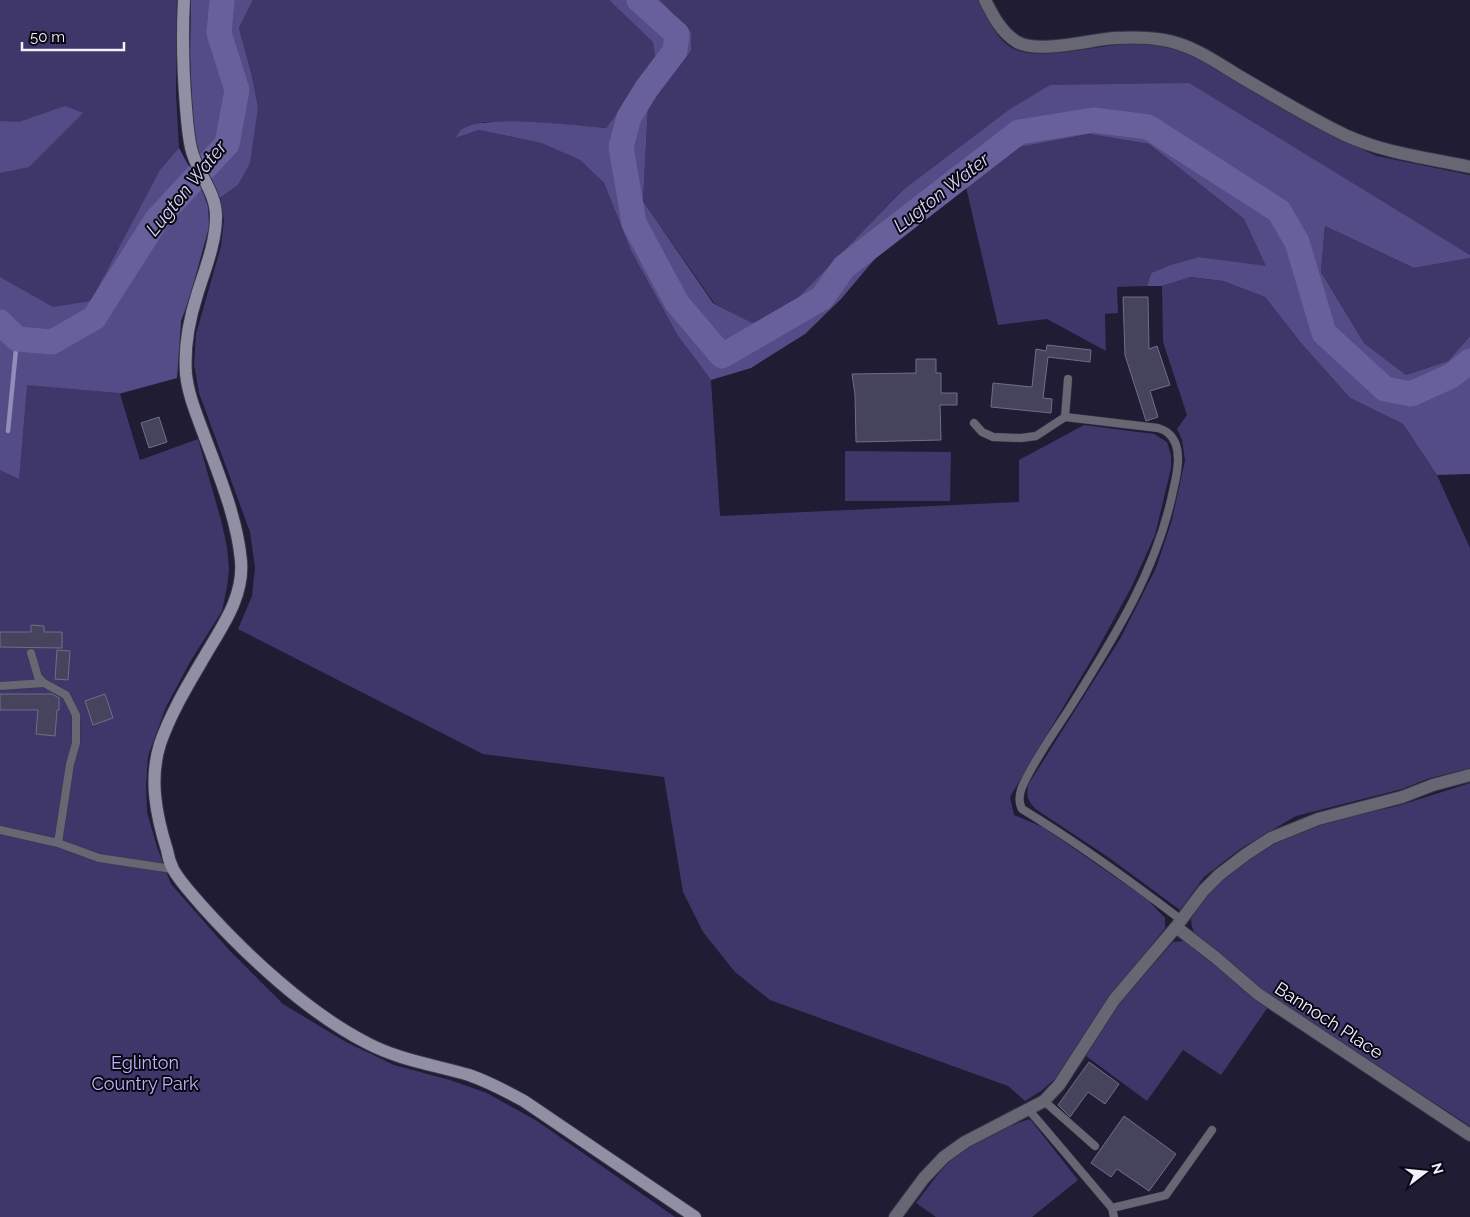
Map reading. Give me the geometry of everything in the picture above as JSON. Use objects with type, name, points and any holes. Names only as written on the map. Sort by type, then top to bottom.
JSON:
[{"type":"main road","points":[[184,0],[182,29],[184,88],[189,138],[196,163],[215,204],[215,231],[187,333],[186,374],[191,398],[227,499],[241,564],[235,602],[182,696],[159,746],[154,786],[156,809],[172,868],[212,916],[236,941],[301,999],[332,1023],[366,1043],[395,1055],[469,1075],[497,1086],[524,1101],[695,1217]]},
{"type":"street","points":[[985,0],[1002,29],[1009,36],[1025,45],[1045,47],[1127,37],[1164,40],[1176,43],[1197,51],[1345,135],[1393,151],[1470,167]]},
{"type":"street","points":[[895,1217],[924,1178],[944,1157],[964,1142],[1044,1101],[1064,1078],[1114,1000],[1203,891],[1219,875],[1271,838],[1318,819],[1402,797],[1433,785],[1470,775]]},
{"type":"street","name":"Bannoch Place","points":[[1178,923],[1258,994],[1470,1135]]},
{"type":"lane","points":[[1065,417],[1068,379]]},
{"type":"lane","points":[[974,422],[982,432],[993,437],[1021,438],[1036,436],[1065,417],[1158,428],[1169,434],[1175,442],[1178,469],[1162,536],[1149,568],[1125,617],[1094,670],[1032,767],[1021,790],[1019,803],[1022,809],[1064,834],[1112,867],[1178,923]]},
{"type":"lane","points":[[31,654],[38,677],[44,683],[66,696],[76,715],[76,743],[70,764],[58,843]]},
{"type":"lane","points":[[0,686],[44,683]]},
{"type":"lane","points":[[0,830],[58,843],[99,858],[172,868]]},
{"type":"lane","points":[[1044,1101],[1095,1146]]},
{"type":"lane","points":[[1029,1110],[1113,1213],[1166,1195],[1212,1130]]},
{"type":"green space","name":"Eglinton Country Park","points":[[0,0],[177,0],[176,94],[179,148],[203,193],[208,207],[209,227],[181,321],[177,378],[120,394],[140,460],[198,439],[221,520],[227,547],[229,570],[222,611],[190,662],[166,707],[148,756],[147,812],[157,847],[171,884],[230,951],[283,1004],[346,1042],[394,1065],[450,1080],[487,1093],[537,1121],[675,1217],[0,1217]]},
{"type":"green space","points":[[253,0],[609,0],[654,42],[656,62],[606,128],[534,122],[484,122],[457,138],[479,130],[541,143],[580,160],[604,183],[631,251],[678,336],[711,380],[720,516],[1019,502],[1019,460],[1084,425],[1154,434],[1167,442],[1171,455],[1171,468],[1155,535],[1131,588],[1096,652],[1010,797],[1014,815],[1043,827],[1147,899],[1165,918],[1165,928],[1094,1020],[1056,1078],[1041,1091],[1025,1101],[1008,1086],[770,1000],[735,972],[703,932],[683,892],[664,777],[483,754],[238,629],[252,596],[255,567],[250,532],[199,393],[194,364],[196,334],[221,246],[224,220],[220,198],[238,185],[258,107],[239,28]]},
{"type":"green space","points":[[660,0],[979,0],[993,28],[1002,40],[1014,49],[1026,52],[1040,54],[1057,53],[1146,43],[1191,53],[1337,138],[1377,156],[1470,175],[1470,255],[1340,177],[1007,111],[904,189],[782,314],[752,324],[714,303],[643,201],[648,106],[691,51],[691,32]]},
{"type":"green space","points":[[1089,134],[1149,144],[1244,219],[1267,267],[1199,257],[1151,273],[1147,286],[1117,287],[1118,313],[1105,314],[1106,351],[1047,319],[998,325],[966,187],[1020,147]]},
{"type":"green space","points":[[1325,226],[1414,268],[1470,258],[1470,336],[1448,361],[1406,375],[1364,343],[1321,272]]},
{"type":"green space","points":[[1189,277],[1223,281],[1265,297],[1301,343],[1350,398],[1403,424],[1437,475],[1470,548],[1470,768],[1427,779],[1402,789],[1296,816],[1240,849],[1204,877],[1180,910],[1108,857],[1037,810],[1028,799],[1027,793],[1028,785],[1120,639],[1156,568],[1172,520],[1185,460],[1182,440],[1177,429],[1187,415],[1163,342],[1162,286]]},
{"type":"green space","points":[[845,451],[951,452],[950,501],[845,501]]},
{"type":"green space","points":[[1470,783],[1470,1126],[1280,1002],[1234,969],[1195,934],[1191,921],[1196,906],[1209,892],[1234,870],[1274,844],[1319,824],[1401,805]]},
{"type":"green space","points":[[1185,941],[1268,1007],[1221,1075],[1183,1050],[1147,1101],[1086,1056],[1113,1011],[1173,942]]},
{"type":"green space","points":[[1030,1119],[1078,1180],[1032,1217],[936,1217],[916,1203],[943,1168],[962,1151],[990,1135]]},
{"type":"shaded area","points":[[191,0],[253,0],[239,28],[258,107],[250,163],[238,185],[220,198],[199,154],[193,124],[190,55]]},
{"type":"shaded area","points":[[609,0],[660,0],[691,32],[691,51],[648,106],[643,201],[713,303],[752,323],[782,314],[904,189],[1007,111],[1050,85],[1189,83],[1470,255],[1470,258],[1414,268],[1325,226],[1321,272],[1364,343],[1406,375],[1448,361],[1470,336],[1470,474],[1437,475],[1403,424],[1350,398],[1301,343],[1265,297],[1223,281],[1190,277],[1162,286],[1147,286],[1151,273],[1199,257],[1266,266],[1244,219],[1149,144],[1089,134],[1020,147],[884,248],[841,299],[805,334],[751,368],[711,380],[678,336],[631,251],[604,183],[580,160],[541,143],[479,130],[456,138],[460,131],[470,126],[487,123],[530,122],[606,128],[656,62],[653,42]]},
{"type":"shaded area","points":[[65,106],[83,113],[29,167],[0,173],[0,121],[19,122]]},
{"type":"shaded area","points":[[179,148],[203,193],[208,207],[209,227],[181,321],[177,378],[120,393],[27,385],[19,479],[0,470],[0,277],[53,307],[91,301],[160,170]]},
{"type":"building","points":[[1123,297],[1148,297],[1149,349],[1157,346],[1170,385],[1150,391],[1158,417],[1146,421],[1125,355]]},
{"type":"building","points":[[1047,345],[1091,350],[1090,362],[1048,357],[1043,398],[1052,399],[1051,413],[991,407],[993,383],[1032,387],[1036,349],[1046,351]]},
{"type":"building","points":[[916,359],[936,359],[936,373],[941,373],[941,393],[957,393],[957,405],[940,405],[941,440],[856,442],[855,395],[852,374],[916,373]]},
{"type":"building","points":[[159,417],[167,442],[149,448],[141,423]]},
{"type":"building","points":[[31,625],[44,626],[44,632],[62,632],[62,648],[0,647],[0,632],[31,632]]},
{"type":"building","points":[[57,650],[70,651],[68,680],[55,679]]},
{"type":"building","points":[[0,694],[52,694],[59,698],[55,736],[36,734],[38,710],[0,710]]},
{"type":"building","points":[[105,694],[113,718],[93,725],[85,701]]},
{"type":"building","points":[[1089,1062],[1119,1084],[1105,1104],[1088,1092],[1070,1117],[1058,1105]]},
{"type":"building","points":[[1124,1116],[1176,1154],[1149,1191],[1117,1169],[1111,1177],[1091,1163]]},
{"type":"waterway","name":"Lugton Water","points":[[0,322],[17,339],[52,342],[94,318],[157,219],[227,144],[237,90],[219,33],[222,0]]},
{"type":"waterway","name":"Lugton Water","points":[[639,0],[677,34],[675,51],[647,88],[629,117],[621,147],[634,223],[677,303],[722,356],[822,298],[844,267],[1019,132],[1093,120],[1148,127],[1279,211],[1297,242],[1324,333],[1385,389],[1411,394],[1451,376],[1470,361]]},
{"type":"waterway","points":[[8,431],[17,339]]}]
